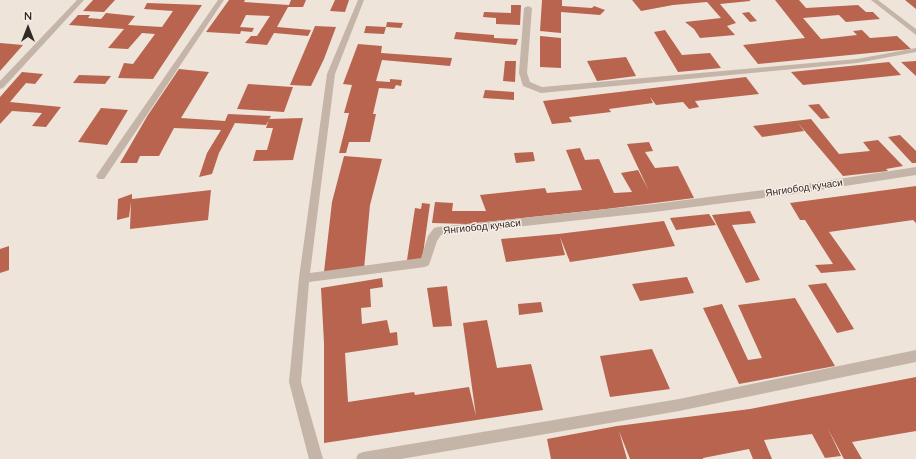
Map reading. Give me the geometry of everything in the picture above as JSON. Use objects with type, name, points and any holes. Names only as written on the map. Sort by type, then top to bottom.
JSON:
[{"type":"street","points":[[0,86],[81,0]]},
{"type":"street","points":[[101,176],[221,0]]},
{"type":"street","points":[[316,459],[295,382],[304,278],[331,74],[361,0]]},
{"type":"street","points":[[874,0],[916,33]]},
{"type":"street","points":[[528,8],[522,73],[526,84],[541,90],[858,61],[916,50]]},
{"type":"street","name":"Янгиобод кучаси","points":[[304,278],[425,262],[432,239],[438,231],[654,208],[787,191],[916,171]]},
{"type":"street","points":[[364,459],[679,405],[916,356]]},
{"type":"building","points":[[93,0],[115,0],[104,12],[83,11]]},
{"type":"building","points":[[229,0],[245,0],[244,2],[289,5],[291,0],[306,0],[303,7],[288,7],[277,27],[311,30],[308,36],[274,33],[267,45],[245,43],[251,36],[257,36],[270,16],[246,15],[240,27],[254,28],[252,32],[241,31],[240,34],[206,32]]},
{"type":"building","points":[[335,0],[349,0],[345,12],[330,11]]},
{"type":"building","points":[[542,0],[562,0],[562,6],[592,8],[594,6],[605,10],[600,15],[561,12],[561,33],[540,31]]},
{"type":"building","points":[[632,0],[750,1],[720,4],[736,23],[727,26],[735,35],[700,38],[694,29],[685,22],[721,18],[707,2],[673,5],[641,11]]},
{"type":"building","points":[[775,0],[799,0],[806,8],[858,5],[866,12],[873,12],[880,19],[846,22],[839,15],[803,18],[821,39],[857,35],[853,31],[862,30],[870,38],[897,36],[911,49],[758,64],[743,45],[805,38]]},
{"type":"building","points":[[905,0],[916,0],[916,9]]},
{"type":"building","points":[[147,3],[202,5],[153,79],[118,78],[124,63],[133,64],[155,34],[142,33],[128,49],[108,48],[124,29],[69,25],[78,15],[90,15],[88,18],[101,19],[106,13],[135,16],[128,25],[162,27],[173,11],[144,9]]},
{"type":"building","points":[[511,5],[521,5],[520,25],[496,24],[496,18],[483,17],[484,12],[511,13]]},
{"type":"building","points":[[749,12],[757,21],[750,22],[742,13]]},
{"type":"building","points":[[387,22],[403,23],[401,28],[386,27]]},
{"type":"building","points":[[315,26],[336,27],[324,59],[311,86],[290,85]]},
{"type":"building","points":[[366,26],[386,27],[384,34],[364,33]]},
{"type":"building","points":[[665,30],[682,55],[710,53],[721,68],[678,72],[654,32]]},
{"type":"building","points":[[456,32],[494,35],[494,38],[518,39],[516,45],[454,39]]},
{"type":"building","points":[[540,36],[561,38],[561,68],[540,67]]},
{"type":"building","points":[[0,43],[23,45],[0,71]]},
{"type":"building","points":[[358,44],[382,46],[381,53],[452,58],[450,66],[382,60],[376,81],[390,82],[390,79],[402,80],[401,86],[396,85],[394,89],[379,88],[373,114],[376,114],[370,142],[349,142],[346,153],[339,153],[349,113],[344,113],[352,85],[343,84]]},
{"type":"building","points":[[626,57],[636,76],[597,81],[587,61]]},
{"type":"building","points":[[505,61],[516,61],[515,82],[503,81]]},
{"type":"building","points":[[916,61],[916,76],[901,62]]},
{"type":"building","points":[[889,62],[901,75],[803,85],[791,72]]},
{"type":"building","points":[[179,69],[209,72],[181,118],[225,121],[228,114],[271,116],[266,125],[235,123],[219,153],[212,174],[199,177],[207,153],[221,130],[174,128],[159,156],[140,156],[137,163],[120,163],[148,115]]},
{"type":"building","points":[[22,72],[43,74],[35,84],[26,83],[10,102],[61,107],[46,127],[32,126],[42,113],[12,111],[0,124],[0,97]]},
{"type":"building","points":[[79,75],[111,76],[105,84],[73,83]]},
{"type":"building","points":[[746,77],[759,94],[695,101],[699,107],[689,109],[683,102],[656,105],[650,97],[653,103],[609,109],[611,112],[569,117],[572,122],[552,124],[543,101]]},
{"type":"building","points":[[248,84],[293,87],[284,112],[237,109]]},
{"type":"building","points":[[485,90],[514,92],[514,100],[483,98]]},
{"type":"building","points":[[819,104],[830,118],[821,119],[808,105]]},
{"type":"building","points":[[101,108],[128,110],[107,145],[78,142]]},
{"type":"building","points":[[303,118],[293,160],[253,161],[256,150],[267,150],[273,128],[266,128],[269,119]]},
{"type":"building","points":[[811,119],[839,154],[870,151],[863,142],[878,140],[903,166],[886,169],[888,171],[843,176],[798,123],[804,131],[762,137],[753,126]]},
{"type":"building","points":[[900,135],[916,151],[916,163],[912,163],[888,137]]},
{"type":"building","points":[[649,142],[653,151],[645,152],[655,168],[678,166],[694,198],[467,224],[432,223],[435,202],[453,203],[452,211],[486,211],[480,195],[545,188],[547,193],[582,190],[566,150],[580,148],[585,160],[599,159],[614,193],[632,192],[621,173],[638,170],[649,191],[627,144]]},
{"type":"building","points":[[533,152],[535,161],[516,163],[514,153]]},
{"type":"building","points":[[344,156],[382,159],[370,205],[364,269],[324,272],[332,202]]},
{"type":"building","points":[[916,186],[916,223],[913,220],[829,232],[856,270],[821,273],[815,265],[833,264],[805,220],[800,220],[790,203]]},
{"type":"building","points":[[211,190],[208,220],[130,229],[131,202],[129,217],[117,220],[118,199],[132,194],[132,199]]},
{"type":"building","points":[[422,203],[430,204],[422,261],[407,260],[415,208],[421,209]]},
{"type":"building","points":[[750,211],[756,223],[732,225],[760,280],[746,283],[712,215]]},
{"type":"building","points":[[709,214],[716,225],[676,230],[670,218]]},
{"type":"building","points":[[664,221],[675,246],[570,262],[560,237],[565,255],[506,262],[501,239],[558,234]]},
{"type":"building","points":[[9,246],[9,270],[0,273],[0,249]]},
{"type":"building","points":[[687,277],[694,293],[640,301],[632,284]]},
{"type":"building","points":[[382,278],[383,287],[370,289],[371,307],[361,308],[362,324],[387,320],[390,333],[397,332],[398,345],[345,353],[348,402],[414,392],[415,395],[469,387],[476,416],[463,323],[487,320],[497,368],[531,364],[543,410],[324,443],[324,343],[321,288]]},
{"type":"building","points":[[826,283],[854,329],[837,333],[808,285]]},
{"type":"building","points":[[447,286],[452,326],[433,327],[427,288]]},
{"type":"building","points":[[795,298],[835,366],[739,384],[703,308],[722,304],[748,360],[762,358],[738,305]]},
{"type":"building","points":[[541,302],[543,312],[519,315],[518,304]]},
{"type":"building","points":[[652,349],[670,389],[610,397],[600,356]]},
{"type":"building","points":[[916,377],[916,431],[852,442],[862,459],[844,459],[828,429],[841,456],[825,458],[812,434],[764,440],[772,459],[753,459],[749,449],[703,459],[630,459],[619,431],[627,459],[551,459],[547,439],[617,426],[750,409]]}]
